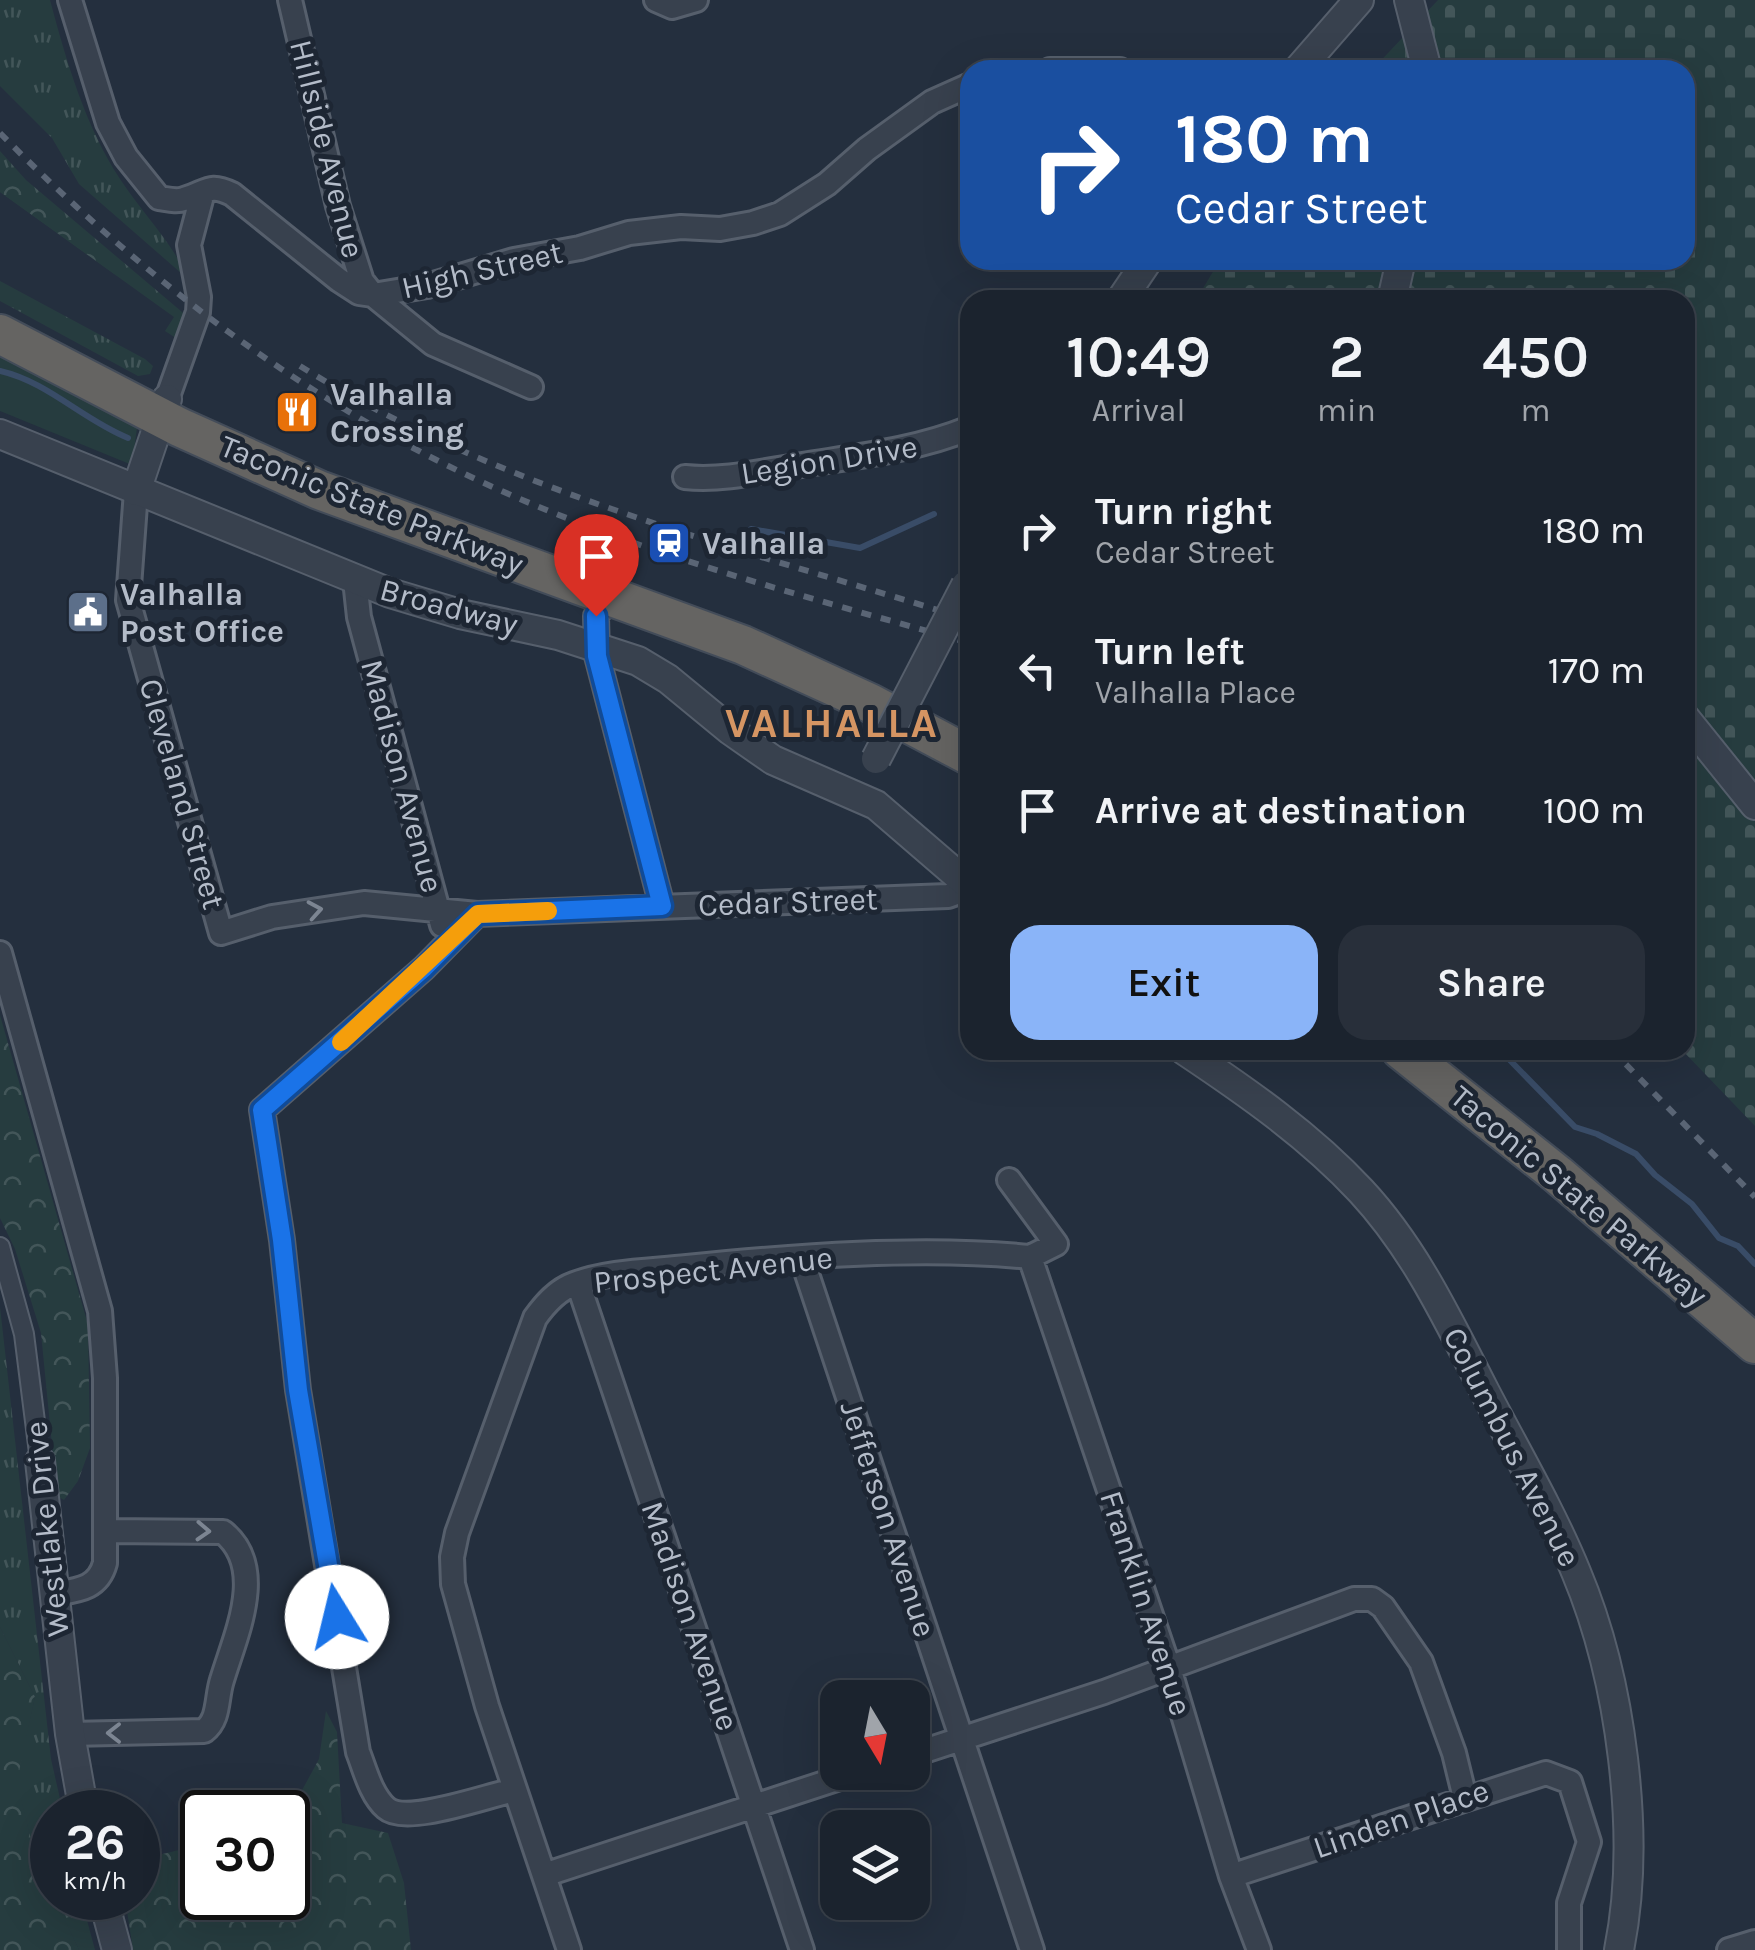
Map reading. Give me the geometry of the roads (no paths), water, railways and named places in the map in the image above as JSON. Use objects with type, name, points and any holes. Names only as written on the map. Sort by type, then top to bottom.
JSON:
[{"type":"highway","name":"Taconic State Parkway","points":[[0,313],[164,408],[352,504],[792,666],[960,751]]},
{"type":"highway","name":"Taconic State Parkway","points":[[0,334],[164,408],[330,475],[771,637],[960,730]]},
{"type":"highway","name":"Taconic State Parkway","points":[[1414,1060],[1543,1163],[1755,1344]]},
{"type":"highway","name":"Taconic State Parkway","points":[[1445,1060],[1569,1159],[1755,1319]]},
{"type":"street","points":[[70,0],[108,123],[126,157],[159,198],[180,201],[203,192]]},
{"type":"street","name":"Hillside Avenue","points":[[290,0],[338,206],[362,281],[373,295]]},
{"type":"street","points":[[661,3],[680,7],[696,0]]},
{"type":"street","points":[[1307,60],[1359,0]]},
{"type":"street","points":[[1409,0],[1424,60]]},
{"type":"street","name":"High Street","points":[[203,192],[218,188],[232,194],[339,280],[373,295],[427,286],[514,260],[616,237],[681,228],[720,228],[780,214],[827,184],[932,102],[960,89]]},
{"type":"street","name":"Cleveland Street","points":[[203,192],[189,245],[200,298],[198,312],[136,491],[128,600],[221,933]]},
{"type":"street","points":[[373,295],[433,344],[530,387]]},
{"type":"street","name":"Legion Drive","points":[[685,477],[743,474],[931,444],[960,432]]},
{"type":"street","name":"Broadway","points":[[0,434],[355,580],[442,610],[596,646],[659,672],[773,760],[857,795],[900,824],[960,878]]},
{"type":"street","name":"Madison Avenue","points":[[355,580],[359,617],[443,927],[441,942],[424,968]]},
{"type":"street","points":[[610,596],[596,616],[596,646],[662,906]]},
{"type":"street","points":[[857,795],[960,597]]},
{"type":"street","points":[[1695,730],[1755,805]]},
{"type":"street","name":"Cedar Street","points":[[221,933],[272,918],[364,904],[478,914],[948,896],[960,891]]},
{"type":"street","points":[[478,914],[424,968],[262,1110],[282,1240],[298,1390],[358,1752],[376,1796],[393,1813],[424,1814],[480,1796],[515,1790]]},
{"type":"street","points":[[0,953],[100,1312],[104,1360],[105,1563],[102,1577],[93,1585],[54,1594]]},
{"type":"street","name":"Columbus Avenue","points":[[1198,1060],[1282,1120],[1359,1188],[1384,1218],[1430,1286],[1561,1538],[1590,1607],[1616,1717],[1628,1857],[1619,1950]]},
{"type":"street","points":[[1009,1180],[1056,1244],[1030,1258]]},
{"type":"street","name":"Westlake Drive","points":[[0,1247],[24,1334],[70,1734],[80,1790]]},
{"type":"street","name":"Prospect Avenue","points":[[570,1950],[487,1706],[453,1584],[452,1557],[457,1533],[535,1318],[547,1302],[578,1283],[612,1275],[885,1254],[1030,1258]]},
{"type":"street","name":"Franklin Avenue","points":[[1030,1258],[1169,1668],[1232,1876],[1259,1950]]},
{"type":"street","name":"Jefferson Avenue","points":[[802,1259],[1032,1950]]},
{"type":"street","name":"Madison Avenue","points":[[578,1283],[802,1950]]},
{"type":"street","points":[[70,1734],[204,1730],[216,1714],[219,1689],[242,1612],[245,1586],[240,1551],[223,1532],[105,1530]]},
{"type":"street","points":[[930,1749],[1169,1668],[1354,1599],[1372,1600],[1382,1607],[1421,1662],[1454,1753],[1465,1798]]},
{"type":"street","name":"Linden Place","points":[[1232,1876],[1546,1773],[1570,1782],[1588,1842],[1569,1903],[1569,1950]]},
{"type":"street","points":[[544,1875],[820,1784]]},
{"type":"street","points":[[109,1920],[117,1950]]},
{"type":"street","points":[[1729,1950],[1755,1942]]},
{"type":"waterway","points":[[0,371],[50,392],[128,438]]},
{"type":"waterway","points":[[751,529],[860,548],[934,514]]},
{"type":"waterway","points":[[1510,1060],[1575,1127],[1636,1154],[1655,1175],[1692,1204],[1719,1238],[1738,1246],[1755,1264]]},
{"type":"railway","points":[[0,133],[112,239],[231,334],[358,417],[425,454],[495,488],[611,535],[729,574],[960,640]]},
{"type":"railway","points":[[300,366],[379,411],[542,484],[712,542],[960,617]]},
{"type":"railway","points":[[1622,1060],[1755,1197]]},
{"type":"place","name":"Valhalla Crossing","points":[[297,412]]},
{"type":"place","name":"Valhalla","points":[[669,543]]},
{"type":"place","name":"Valhalla Post Office","points":[[88,612]]},
{"type":"district","name":"VALHALLA","points":[[832,723]]}]
